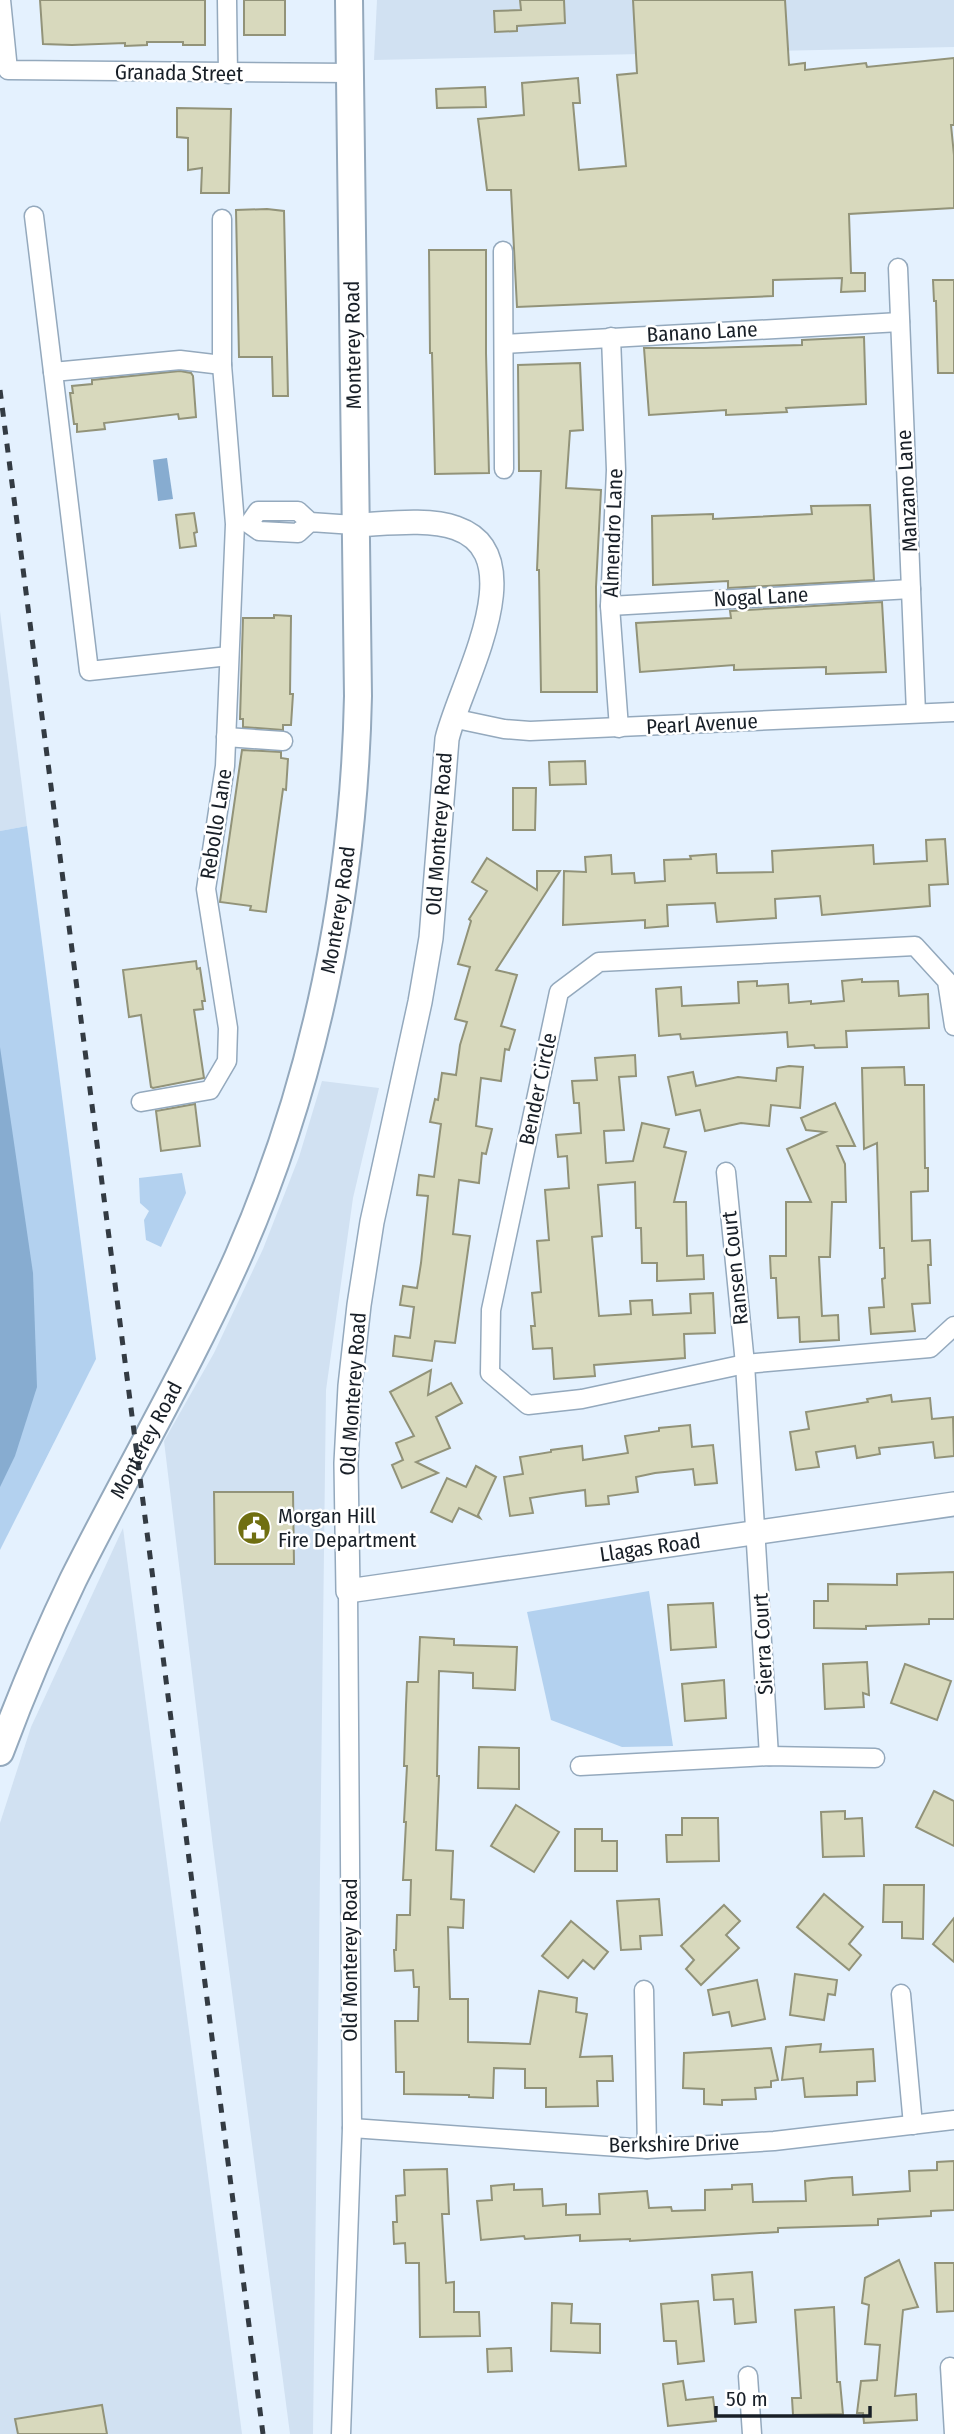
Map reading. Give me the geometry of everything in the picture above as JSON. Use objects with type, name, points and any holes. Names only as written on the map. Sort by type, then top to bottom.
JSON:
[{"type":"main road","name":"Monterey Road","points":[[0,1752],[19,1700],[73,1581],[183,1370],[238,1257],[263,1198],[301,1084],[330,961],[351,834],[358,696],[349,0]]},
{"type":"street","name":"Granada Street","points":[[1,0],[8,70],[350,73]]},
{"type":"street","points":[[227,0],[228,74]]},
{"type":"street","points":[[34,216],[89,671],[229,656]]},
{"type":"street","name":"Rebollo Lane","points":[[141,1102],[210,1090],[227,1061],[228,1028],[206,889],[225,766],[229,656],[242,524],[222,365],[222,219]]},
{"type":"street","points":[[503,251],[505,469]]},
{"type":"street","name":"Manzano Lane","points":[[898,268],[916,713]]},
{"type":"street","name":"Banano Lane","points":[[505,344],[900,322]]},
{"type":"street","name":"Almendro Lane","points":[[611,337],[616,470],[610,606],[619,728]]},
{"type":"street","points":[[52,372],[180,360],[222,365]]},
{"type":"street","points":[[242,524],[258,511],[298,511],[310,522],[355,525]]},
{"type":"street","name":"Old Monterey Road","points":[[341,2434],[352,2128],[346,1463],[350,1387],[374,1210],[431,938],[444,762],[452,718],[483,634],[491,607],[494,583],[491,566],[482,548],[469,535],[456,528],[439,524],[355,525]]},
{"type":"street","name":"Nogal Lane","points":[[610,606],[911,589]]},
{"type":"street","name":"Pearl Avenue","points":[[452,718],[504,730],[530,731],[954,712]]},
{"type":"street","points":[[226,737],[283,741]]},
{"type":"street","name":"Bender Circle","points":[[954,1026],[947,981],[915,946],[599,962],[559,992],[491,1310],[490,1373],[528,1405],[582,1399],[745,1364],[930,1348],[954,1326]]},
{"type":"street","name":"Ransen Court","points":[[726,1172],[745,1364]]},
{"type":"street","points":[[745,1364],[757,1532]]},
{"type":"street","name":"Llagas Road","points":[[348,1591],[954,1504]]},
{"type":"street","name":"Sierra Court","points":[[757,1532],[769,1756]]},
{"type":"street","points":[[580,1766],[769,1756],[875,1758]]},
{"type":"street","points":[[644,1990],[647,2149]]},
{"type":"street","points":[[901,1994],[913,2125]]},
{"type":"street","name":"Berkshire Drive","points":[[352,2128],[647,2149],[774,2141],[954,2120]]},
{"type":"street","points":[[950,2367],[954,2434]]},
{"type":"street","points":[[748,2376],[752,2434]]},
{"type":"shaded area","points":[[377,0],[954,0],[954,47],[374,60]]},
{"type":"shaded area","points":[[167,458],[173,499],[158,501],[153,460]]},
{"type":"shaded area","points":[[0,611],[27,826],[0,831]]},
{"type":"shaded area","points":[[27,826],[96,1359],[0,1550],[0,831]]},
{"type":"shaded area","points":[[0,1047],[33,1273],[37,1387],[15,1456],[0,1487]]},
{"type":"shaded area","points":[[322,1081],[379,1088],[353,1198],[326,1390],[313,2434],[290,2434],[213,1847],[164,1441],[214,1353],[263,1249],[299,1157]]},
{"type":"shaded area","points":[[182,1173],[186,1193],[161,1247],[146,1240],[144,1220],[149,1211],[140,1203],[139,1178]]},
{"type":"shaded area","points":[[123,1528],[242,2434],[0,2434],[0,1823],[31,1727]]},
{"type":"shaded area","points":[[649,1591],[673,1746],[622,1747],[551,1720],[527,1612]]},
{"type":"building","points":[[40,0],[205,0],[205,45],[183,45],[183,42],[147,42],[147,45],[125,46],[125,43],[43,44]]},
{"type":"building","points":[[244,0],[285,0],[285,35],[244,35]]},
{"type":"building","points":[[520,0],[564,0],[565,23],[517,26],[517,31],[495,32],[494,11],[521,10]]},
{"type":"building","points":[[633,0],[785,0],[789,65],[805,63],[805,70],[954,58],[954,125],[951,125],[954,208],[849,214],[851,273],[865,273],[865,291],[841,292],[842,278],[773,280],[773,296],[517,307],[511,190],[487,190],[478,119],[524,115],[522,83],[578,78],[580,103],[573,103],[579,170],[626,166],[617,75],[637,73]]},
{"type":"building","points":[[485,87],[486,107],[437,108],[436,89]]},
{"type":"building","points":[[177,108],[231,109],[229,193],[201,193],[202,168],[188,170],[188,138],[177,137]]},
{"type":"building","points":[[236,210],[284,211],[288,396],[273,396],[272,357],[239,357]]},
{"type":"building","points":[[429,250],[486,250],[489,473],[435,474]]},
{"type":"building","points":[[933,280],[954,280],[954,373],[938,373]]},
{"type":"building","points":[[864,337],[866,404],[786,408],[787,412],[726,415],[726,410],[649,415],[644,348],[802,345],[802,340]]},
{"type":"building","points":[[580,363],[583,430],[570,431],[566,488],[601,490],[596,587],[597,692],[541,692],[537,570],[541,471],[519,471],[518,365]]},
{"type":"building","points":[[180,371],[193,376],[196,417],[179,419],[178,414],[104,423],[105,429],[77,432],[70,393],[73,393],[72,386],[92,384],[92,380]]},
{"type":"building","points":[[870,505],[874,580],[728,588],[728,581],[653,585],[652,516],[713,514],[713,519],[812,514],[811,506]]},
{"type":"building","points":[[194,513],[196,546],[180,548],[176,515]]},
{"type":"building","points":[[882,602],[886,672],[826,674],[826,667],[734,670],[734,665],[640,672],[636,623],[731,618],[730,611]]},
{"type":"building","points":[[274,615],[291,616],[291,725],[283,725],[283,730],[243,727],[243,719],[240,719],[243,618],[274,618]]},
{"type":"building","points":[[242,750],[281,752],[281,758],[288,759],[286,790],[283,789],[266,912],[250,910],[251,906],[220,902]]},
{"type":"building","points":[[585,761],[586,784],[550,785],[549,762]]},
{"type":"building","points":[[513,788],[536,788],[535,830],[513,830]]},
{"type":"building","points":[[945,839],[948,884],[929,885],[930,906],[822,915],[820,896],[775,899],[776,918],[717,922],[715,903],[667,905],[668,926],[645,928],[645,920],[563,925],[564,871],[586,872],[585,857],[611,855],[612,874],[634,873],[635,883],[665,881],[664,860],[691,859],[690,856],[716,854],[717,873],[773,872],[772,851],[873,845],[874,864],[927,861],[926,840]]},
{"type":"building","points":[[487,858],[537,890],[537,871],[560,871],[496,970],[517,975],[501,1026],[515,1030],[509,1050],[505,1049],[501,1081],[481,1078],[476,1126],[492,1129],[486,1154],[482,1153],[479,1183],[459,1180],[453,1234],[470,1236],[455,1343],[435,1341],[432,1361],[393,1356],[395,1336],[410,1338],[414,1307],[400,1305],[403,1286],[417,1288],[421,1263],[428,1196],[417,1195],[419,1175],[434,1177],[441,1124],[430,1122],[435,1099],[438,1100],[442,1073],[456,1075],[460,1045],[467,1022],[455,1019],[470,967],[458,964],[471,921],[469,919],[487,891],[472,882]]},
{"type":"building","points":[[196,961],[197,969],[200,968],[205,1001],[202,1001],[203,1009],[194,1010],[204,1078],[153,1088],[141,1015],[129,1017],[123,970]]},
{"type":"building","points":[[862,979],[862,982],[898,981],[899,996],[928,994],[929,1028],[846,1031],[847,1047],[815,1048],[814,1045],[788,1047],[787,1032],[681,1039],[680,1034],[659,1036],[656,989],[681,987],[682,1006],[739,1003],[738,982],[757,981],[757,986],[788,984],[789,1003],[811,1001],[811,1004],[844,1001],[842,981]]},
{"type":"building","points":[[635,1055],[636,1076],[619,1077],[624,1130],[604,1131],[606,1163],[633,1161],[642,1123],[669,1129],[664,1147],[686,1152],[674,1202],[686,1202],[687,1256],[703,1255],[704,1279],[657,1281],[657,1263],[642,1263],[641,1228],[636,1228],[635,1182],[598,1185],[602,1236],[592,1237],[599,1316],[631,1314],[630,1301],[652,1300],[653,1315],[691,1313],[690,1294],[713,1293],[715,1333],[684,1334],[685,1358],[594,1365],[595,1376],[554,1379],[552,1348],[533,1349],[531,1326],[535,1326],[532,1293],[541,1292],[537,1241],[549,1240],[545,1190],[569,1188],[567,1156],[558,1157],[556,1135],[581,1133],[579,1103],[574,1103],[572,1081],[597,1080],[595,1058]]},
{"type":"building","points":[[803,1067],[800,1108],[771,1105],[769,1126],[741,1123],[705,1131],[700,1110],[676,1115],[668,1077],[693,1072],[696,1086],[738,1077],[776,1081],[777,1068]]},
{"type":"building","points":[[904,1067],[905,1085],[924,1085],[925,1168],[928,1168],[928,1191],[911,1192],[912,1241],[930,1240],[930,1303],[912,1304],[915,1331],[871,1334],[869,1308],[884,1307],[884,1248],[880,1248],[877,1143],[864,1149],[862,1068]]},
{"type":"building","points":[[835,1103],[855,1146],[837,1146],[845,1164],[846,1202],[832,1202],[830,1257],[819,1257],[822,1316],[838,1315],[839,1340],[800,1342],[799,1317],[778,1318],[776,1278],[771,1278],[770,1256],[786,1256],[786,1202],[811,1202],[787,1149],[825,1132],[806,1130],[801,1118]]},
{"type":"building","points":[[195,1104],[200,1146],[161,1151],[156,1111]]},
{"type":"building","points":[[431,1370],[428,1395],[451,1383],[462,1403],[436,1417],[450,1448],[416,1462],[438,1473],[402,1488],[392,1465],[403,1460],[396,1443],[414,1436],[390,1392]]},
{"type":"building","points":[[891,1395],[892,1402],[930,1398],[932,1419],[953,1417],[954,1456],[935,1458],[933,1442],[879,1448],[880,1454],[857,1458],[855,1446],[816,1452],[819,1467],[796,1470],[790,1432],[809,1429],[806,1412],[868,1402],[867,1399]]},
{"type":"building","points":[[690,1425],[692,1447],[713,1445],[717,1483],[695,1485],[693,1469],[655,1473],[636,1477],[638,1492],[608,1496],[609,1504],[586,1506],[585,1490],[530,1498],[533,1513],[510,1516],[504,1477],[523,1474],[520,1457],[582,1446],[583,1460],[628,1453],[625,1436],[659,1431],[659,1428]]},
{"type":"building","points":[[476,1466],[496,1477],[478,1515],[480,1518],[459,1508],[452,1522],[431,1512],[447,1478],[466,1487]]},
{"type":"building","name":"Morgan Hill Fire Department","points":[[214,1492],[293,1492],[294,1564],[215,1564]]},
{"type":"building","points":[[954,1572],[954,1619],[929,1619],[929,1624],[866,1626],[866,1629],[814,1628],[814,1601],[828,1601],[828,1584],[897,1585],[897,1574]]},
{"type":"building","points":[[713,1603],[716,1647],[671,1650],[668,1605]]},
{"type":"building","points":[[420,1637],[454,1639],[454,1645],[517,1647],[515,1690],[473,1688],[473,1673],[439,1671],[436,1850],[453,1851],[451,1899],[464,1900],[463,1928],[448,1927],[450,1999],[468,1999],[468,2042],[530,2044],[539,1991],[577,1998],[576,2012],[587,2014],[580,2057],[612,2056],[613,2081],[597,2081],[598,2106],[546,2107],[546,2088],[525,2088],[525,2069],[494,2068],[493,2098],[404,2094],[404,2072],[396,2072],[395,2021],[418,2021],[419,1987],[414,1987],[413,1970],[395,1971],[394,1950],[397,1915],[410,1915],[411,1880],[403,1880],[406,1705],[407,1682],[418,1682]]},
{"type":"building","points":[[867,1662],[869,1695],[863,1693],[864,1707],[825,1709],[823,1664]]},
{"type":"building","points":[[905,1664],[951,1681],[937,1720],[891,1703]]},
{"type":"building","points":[[724,1680],[726,1718],[685,1721],[682,1684]]},
{"type":"building","points":[[479,1747],[519,1748],[519,1789],[478,1788]]},
{"type":"building","points":[[934,1791],[954,1801],[954,1846],[916,1827]]},
{"type":"building","points":[[516,1805],[559,1832],[534,1872],[491,1846]]},
{"type":"building","points":[[845,1811],[845,1819],[862,1818],[864,1856],[823,1857],[821,1812]]},
{"type":"building","points":[[682,1818],[718,1818],[719,1861],[667,1862],[666,1835],[682,1835]]},
{"type":"building","points":[[575,1829],[602,1829],[602,1841],[617,1841],[617,1871],[575,1871]]},
{"type":"building","points":[[884,1885],[924,1885],[923,1939],[902,1938],[902,1922],[883,1922]]},
{"type":"building","points":[[824,1894],[863,1927],[849,1944],[861,1955],[849,1970],[797,1927]]},
{"type":"building","points":[[659,1899],[662,1935],[640,1936],[641,1949],[621,1950],[617,1901]]},
{"type":"building","points":[[724,1905],[740,1921],[726,1935],[739,1948],[701,1985],[686,1969],[694,1960],[681,1946]]},
{"type":"building","points":[[954,1918],[954,1962],[933,1944]]},
{"type":"building","points":[[571,1921],[608,1952],[594,1969],[583,1960],[568,1978],[542,1956]]},
{"type":"building","points":[[795,1974],[837,1980],[835,1995],[828,1994],[824,2020],[790,2015]]},
{"type":"building","points":[[757,1980],[765,2019],[732,2026],[729,2012],[713,2015],[708,1990]]},
{"type":"building","points":[[821,2044],[820,2052],[873,2049],[875,2081],[857,2082],[857,2095],[805,2097],[803,2078],[782,2080],[786,2047]]},
{"type":"building","points":[[771,2048],[778,2080],[771,2081],[771,2087],[755,2088],[756,2099],[722,2100],[722,2105],[704,2104],[704,2089],[683,2088],[684,2053]]},
{"type":"building","points":[[954,2161],[954,2210],[931,2211],[931,2216],[878,2219],[878,2225],[778,2228],[778,2232],[630,2241],[580,2241],[580,2235],[481,2240],[477,2201],[492,2200],[491,2186],[514,2184],[514,2190],[542,2189],[543,2206],[566,2204],[566,2215],[600,2214],[599,2194],[647,2191],[649,2208],[671,2207],[672,2211],[705,2210],[705,2190],[732,2189],[732,2185],[752,2184],[753,2202],[806,2201],[805,2181],[832,2178],[852,2177],[853,2195],[910,2191],[909,2171],[937,2170],[937,2162]]},
{"type":"building","points":[[447,2169],[449,2214],[442,2214],[446,2283],[454,2282],[454,2312],[479,2312],[480,2336],[420,2337],[419,2263],[406,2263],[405,2243],[394,2244],[396,2196],[405,2195],[404,2170]]},
{"type":"building","points":[[899,2260],[918,2307],[903,2310],[895,2396],[916,2394],[917,2420],[864,2423],[863,2413],[857,2413],[861,2381],[877,2380],[880,2345],[865,2344],[869,2305],[862,2303],[865,2278]]},
{"type":"building","points":[[935,2263],[954,2263],[954,2311],[937,2312]]},
{"type":"building","points":[[752,2272],[756,2322],[735,2324],[733,2299],[714,2300],[712,2275]]},
{"type":"building","points":[[698,2301],[704,2361],[678,2364],[676,2341],[664,2341],[661,2304]]},
{"type":"building","points":[[552,2303],[572,2304],[571,2323],[600,2324],[600,2353],[551,2351]]},
{"type":"building","points":[[834,2307],[837,2382],[840,2382],[843,2414],[793,2415],[792,2398],[801,2398],[795,2310]]},
{"type":"building","points":[[511,2348],[512,2371],[488,2372],[487,2349]]},
{"type":"building","points":[[683,2381],[686,2400],[713,2397],[716,2421],[668,2426],[663,2384]]},
{"type":"building","points":[[102,2405],[107,2434],[18,2434],[15,2419]]},
{"type":"railway","points":[[0,390],[263,2434]]},
{"type":"place","name":"Morgan Hill Fire Department","points":[[254,1528]]}]
